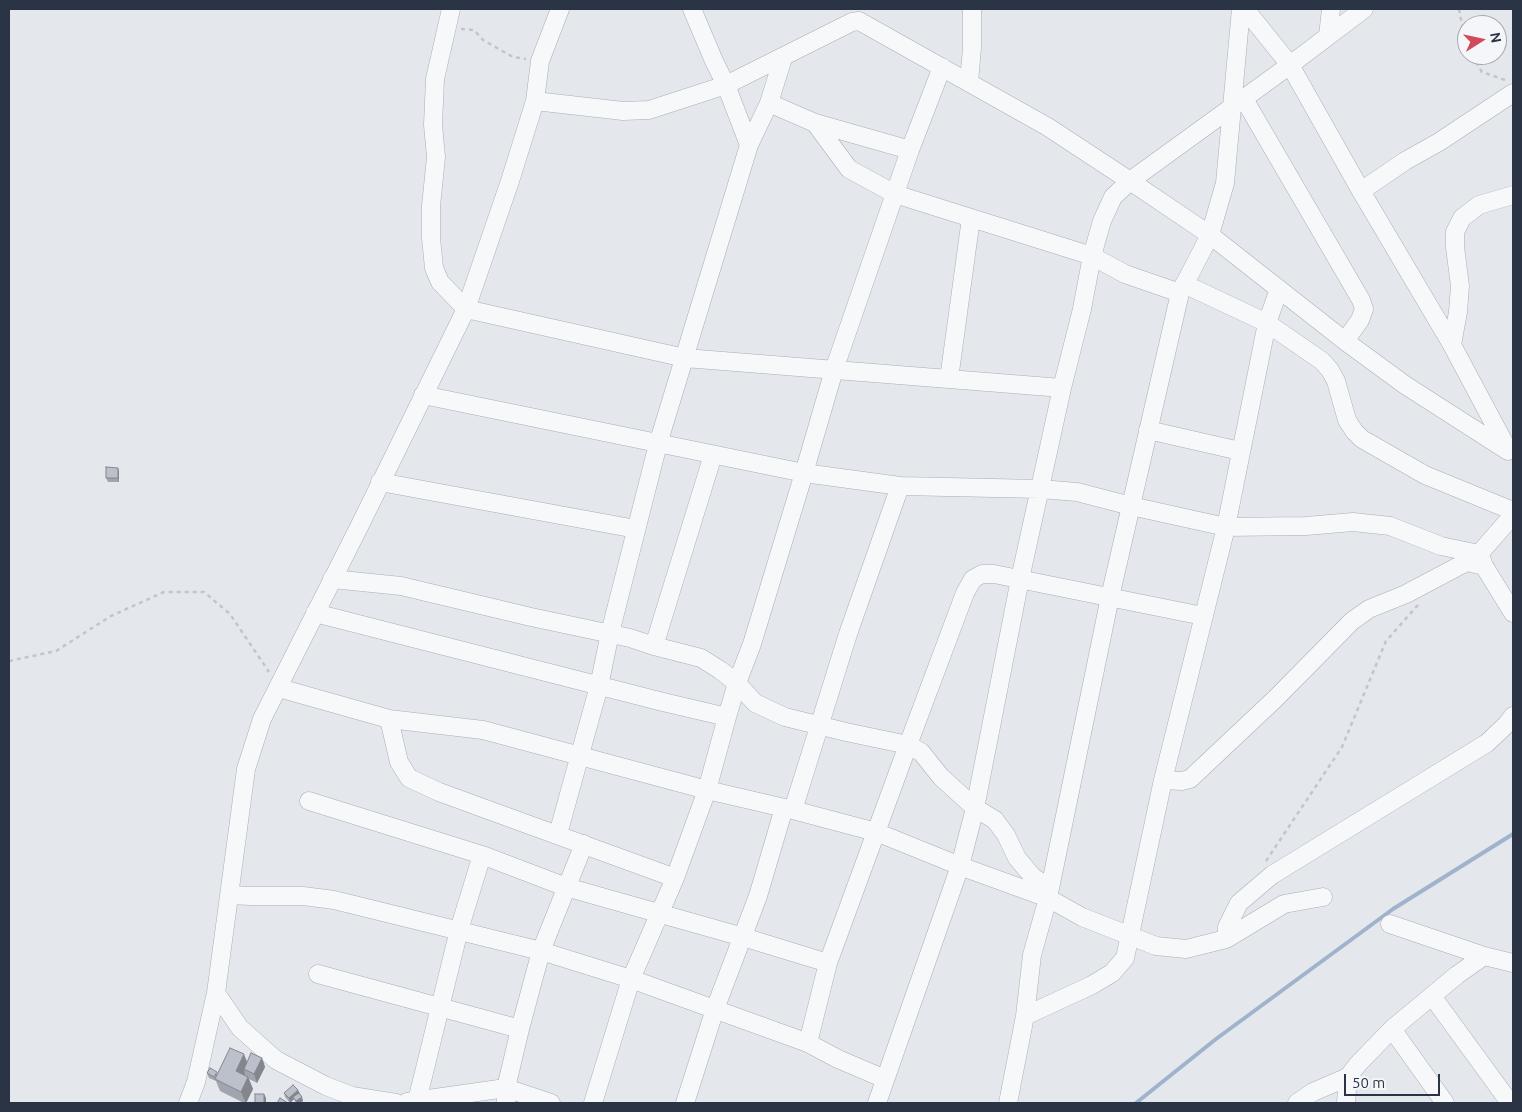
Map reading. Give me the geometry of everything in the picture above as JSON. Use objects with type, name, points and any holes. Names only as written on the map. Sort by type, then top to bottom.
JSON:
[{"type":"street","points":[[188,1103],[196,1082],[216,993],[246,769],[262,719],[466,309],[510,181],[535,101],[540,61],[560,9]]},
{"type":"street","points":[[692,9],[726,85],[748,146]]},
{"type":"street","points":[[969,82],[972,48],[972,9]]},
{"type":"street","points":[[1243,9],[1290,66],[1452,345],[1511,454]]},
{"type":"street","points":[[1008,1103],[1025,1016],[1032,955],[1049,893],[1110,597],[1148,430],[1182,288],[1210,235],[1225,183],[1238,103],[1243,9]]},
{"type":"street","points":[[1328,36],[1331,9]]},
{"type":"street","points":[[877,1103],[960,866],[975,808],[1020,579],[1062,388],[1082,309],[1092,256],[1102,221],[1113,197],[1130,181],[1290,66],[1364,9]]},
{"type":"street","points":[[450,13],[435,79],[433,125],[436,157],[431,206],[431,238],[434,268],[440,282],[466,309],[685,358],[1062,388]]},
{"type":"street","points":[[535,101],[623,111],[649,110],[726,85],[852,22],[856,15],[942,67],[1048,127],[1130,181],[1210,235],[1405,385],[1511,454]]},
{"type":"street","points":[[558,834],[599,686],[610,633],[658,444],[748,146],[769,103],[783,58]]},
{"type":"street","points":[[593,1103],[631,979],[675,878],[707,790],[727,716],[752,644],[834,370],[910,150],[942,67]]},
{"type":"street","points":[[1361,191],[1405,161],[1439,142],[1509,87]]},
{"type":"street","points":[[769,103],[815,123],[910,150]]},
{"type":"street","points":[[1238,103],[1362,300],[1364,309],[1360,320],[1346,341]]},
{"type":"street","points":[[815,123],[849,169],[896,194],[1092,256],[1125,274],[1182,288],[1266,323],[1322,361],[1330,370],[1336,381],[1347,420],[1354,432],[1362,439],[1425,475],[1513,511]]},
{"type":"street","points":[[1452,345],[1458,312],[1460,286],[1455,232],[1462,218],[1480,205],[1513,195]]},
{"type":"street","points":[[949,379],[971,218]]},
{"type":"street","points":[[1025,1016],[1092,985],[1112,973],[1126,958],[1163,780],[1226,527],[1266,323],[1279,289]]},
{"type":"street","points":[[423,395],[804,473],[900,486],[1040,488],[1077,492],[1226,527],[1306,526],[1353,522],[1390,526],[1481,560],[1513,614]]},
{"type":"street","points":[[1148,430],[1240,451]]},
{"type":"street","points":[[654,646],[713,455]]},
{"type":"street","points":[[380,482],[636,529]]},
{"type":"street","points":[[686,1103],[715,1008],[820,726],[848,634],[900,486]]},
{"type":"street","points":[[1163,780],[1182,781],[1190,779],[1275,699],[1352,621],[1369,609],[1406,594],[1466,562],[1481,560],[1513,516]]},
{"type":"street","points":[[808,1042],[828,963],[965,593],[973,579],[982,574],[1020,579],[1203,616]]},
{"type":"street","points":[[332,578],[401,586],[531,617],[610,633],[701,658],[737,683],[755,703],[785,717],[908,745],[921,752],[941,777],[975,808],[995,820],[1006,835],[1017,858],[1032,877],[1049,893],[1082,917],[1156,946],[1186,949],[1226,939],[1284,904],[1323,898]]},
{"type":"street","points":[[315,613],[599,686],[727,716]]},
{"type":"street","points":[[279,688],[388,719],[483,730],[707,790],[876,832],[960,866],[1049,893]]},
{"type":"street","points":[[1226,939],[1228,928],[1239,903],[1272,875],[1487,743],[1513,716]]},
{"type":"street","points":[[388,719],[399,762],[409,778],[439,792],[675,878]]},
{"type":"street","points":[[309,801],[482,854],[566,887],[828,963]]},
{"type":"street","points":[[506,1096],[520,1029],[542,950],[584,844]]},
{"type":"street","points":[[482,854],[458,930],[440,1006],[408,1102],[506,1096],[551,1103]]},
{"type":"street","points":[[230,895],[303,896],[334,900],[542,950],[715,1008],[808,1042],[838,1059],[885,1079]]},
{"type":"street","points":[[1390,924],[1513,964]]},
{"type":"street","points":[[1346,1103],[1348,1078],[1358,1064],[1392,1029],[1456,975],[1484,956]]},
{"type":"street","points":[[318,974],[520,1029]]},
{"type":"street","points":[[216,993],[240,1028],[276,1060],[318,1082],[352,1096],[396,1103]]},
{"type":"street","points":[[1432,996],[1510,1103]]},
{"type":"street","points":[[1392,1029],[1445,1103]]},
{"type":"street","points":[[1297,1103],[1313,1092],[1348,1078]]},
{"type":"path","points":[[450,13],[458,27],[474,30],[483,40],[512,57],[540,61]]},
{"type":"path","points":[[1478,65],[1482,72],[1509,87]]},
{"type":"path","points":[[9,661],[56,652],[111,616],[164,592],[204,592],[230,614],[279,688]]},
{"type":"path","points":[[1264,863],[1342,747],[1386,641],[1422,600]]},
{"type":"building","points":[[106,467],[118,468],[118,478],[106,478]]},
{"type":"building","points":[[230,1048],[244,1054],[236,1071],[248,1077],[241,1092],[215,1079]]},
{"type":"building","points":[[251,1053],[262,1058],[254,1074],[244,1069]]},
{"type":"building","points":[[210,1068],[217,1072],[214,1077],[207,1073]]},
{"type":"building","points":[[293,1085],[298,1090],[289,1098],[284,1093]]},
{"type":"building","points":[[299,1093],[302,1097],[296,1101],[293,1097]]},
{"type":"building","points":[[255,1094],[264,1094],[264,1103],[255,1103]]},
{"type":"building","points":[[280,1098],[288,1103],[277,1103]]},
{"type":"waterway","points":[[1136,1103],[1216,1039],[1393,909],[1513,834]]}]
